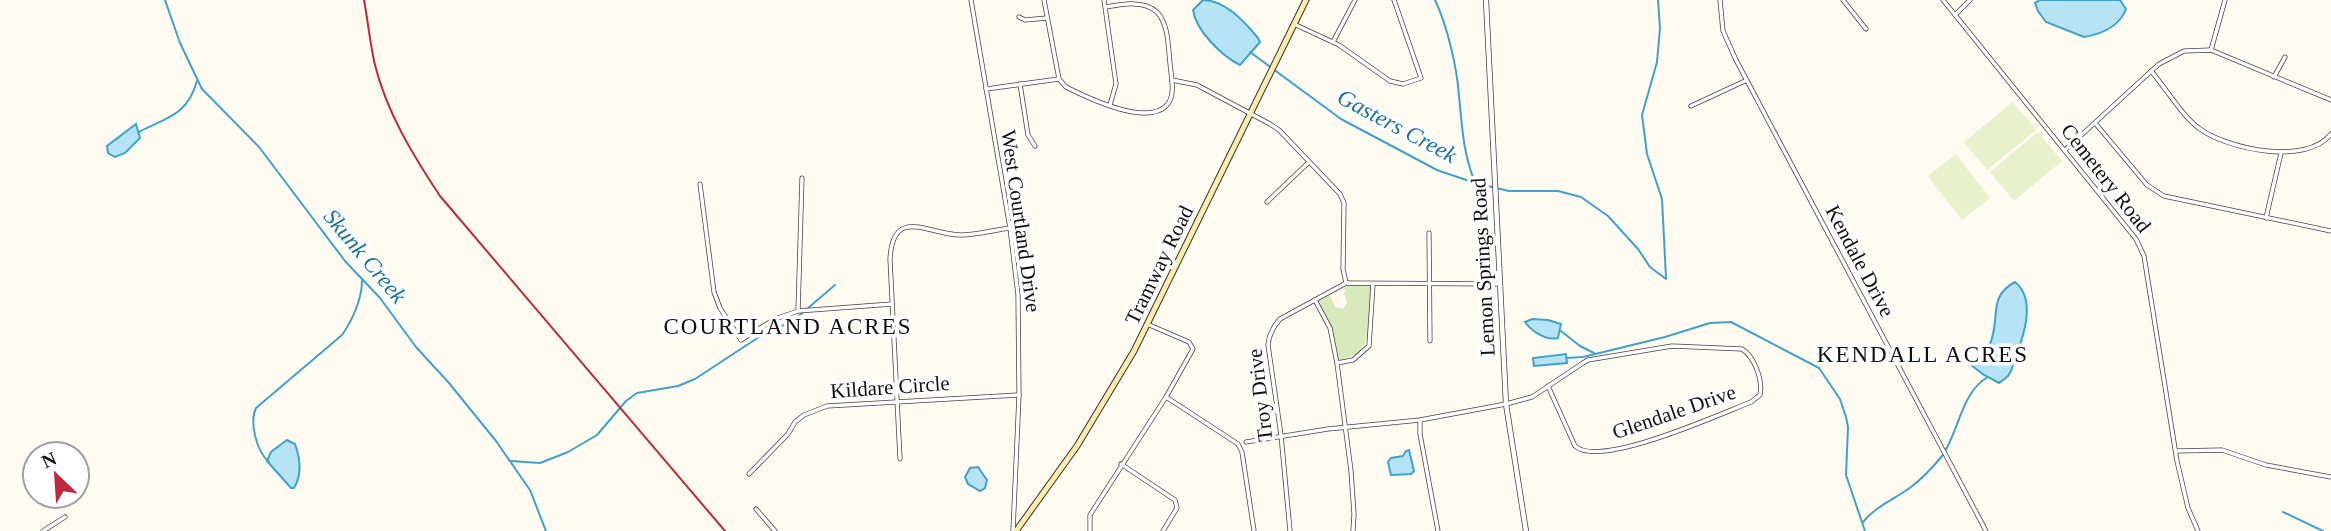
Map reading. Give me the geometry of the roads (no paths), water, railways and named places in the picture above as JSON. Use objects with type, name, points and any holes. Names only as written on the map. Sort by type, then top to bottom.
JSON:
[{"type":"main road","name":"Tramway Road","points":[[1014,531],[1088,428],[1147,324],[1306,0]]},
{"type":"street","name":"West Courtland Drive","points":[[971,0],[1010,228],[1018,295],[1019,396],[1014,531]]},
{"type":"street","points":[[1044,0],[1059,79],[1066,88],[1133,112],[1156,112],[1168,104],[1172,91],[1165,26],[1157,11],[1143,4],[1106,7]]},
{"type":"street","points":[[1104,0],[1116,84],[1110,105]]},
{"type":"street","points":[[1333,43],[1355,0]]},
{"type":"street","points":[[1294,24],[1333,43],[1391,82],[1403,84],[1421,78],[1394,0]]},
{"type":"street","name":"Lemon Springs Road","points":[[1486,0],[1506,404],[1526,531]]},
{"type":"street","name":"Kendale Drive","points":[[1720,0],[1723,32],[1747,80],[1986,531]]},
{"type":"street","points":[[1843,0],[1866,29]]},
{"type":"street","name":"Cemetery Road","points":[[1943,0],[2129,227],[2144,256],[2176,452],[2188,508],[2198,531]]},
{"type":"street","points":[[1955,15],[1970,0]]},
{"type":"street","points":[[2211,50],[2225,0]]},
{"type":"street","points":[[1018,18],[1047,18]]},
{"type":"street","points":[[2065,150],[2167,58],[2195,49],[2211,50],[2331,100]]},
{"type":"street","points":[[2274,77],[2285,57]]},
{"type":"street","points":[[2151,71],[2193,123],[2219,139],[2281,153],[2306,150],[2331,134]]},
{"type":"street","points":[[986,89],[1059,79]]},
{"type":"street","points":[[1172,80],[1197,85],[1279,130],[1340,194],[1344,203],[1343,269],[1346,283],[1500,284]]},
{"type":"street","points":[[1691,106],[1747,80]]},
{"type":"street","points":[[1020,84],[1028,135],[1035,146]]},
{"type":"street","points":[[2095,123],[2147,185],[2157,193],[2172,199],[2331,232]]},
{"type":"street","points":[[2266,218],[2281,153]]},
{"type":"street","points":[[1268,202],[1309,162]]},
{"type":"street","points":[[798,312],[802,177]]},
{"type":"street","points":[[700,184],[714,292],[720,308],[741,340],[775,319],[798,312],[892,304]]},
{"type":"street","points":[[900,459],[892,304],[891,247],[895,236],[904,228],[915,226],[961,235],[1010,228]]},
{"type":"street","points":[[1429,233],[1430,341]]},
{"type":"street","name":"Troy Drive","points":[[1290,531],[1269,337],[1280,320],[1346,283]]},
{"type":"street","points":[[1337,363],[1353,360],[1368,346],[1373,284]]},
{"type":"street","points":[[1315,300],[1330,328],[1337,363],[1354,514],[1353,531]]},
{"type":"street","points":[[1090,531],[1090,515],[1166,397],[1193,349],[1189,342],[1147,324]]},
{"type":"street","name":"Glendale Drive","points":[[1246,442],[1281,435],[1420,420],[1506,404],[1532,397],[1548,386],[1588,360],[1672,346],[1742,349],[1751,356],[1762,387],[1760,395],[1751,402],[1623,449],[1594,453],[1575,446],[1548,386]]},
{"type":"street","name":"Kildare Circle","points":[[749,474],[804,415],[839,404],[1019,396]]},
{"type":"street","points":[[1166,397],[1238,444],[1242,452],[1254,531]]},
{"type":"street","points":[[1420,420],[1420,434],[1438,531]]},
{"type":"street","points":[[2176,452],[2222,450],[2266,465],[2331,477]]},
{"type":"street","points":[[1121,464],[1175,500],[1177,508],[1163,531]]},
{"type":"street","points":[[756,509],[775,531]]},
{"type":"street","points":[[43,531],[65,517]]},
{"type":"water","points":[[1203,0],[1227,8],[1258,38],[1260,42],[1240,65],[1225,56],[1199,26],[1193,10]]},
{"type":"water","points":[[2040,0],[2120,0],[2126,9],[2119,21],[2109,29],[2084,37],[2046,22],[2035,3]]},
{"type":"water","points":[[136,124],[140,138],[125,153],[115,157],[108,153],[107,146]]},
{"type":"water","points":[[2015,282],[2026,301],[2027,313],[2011,371],[1999,383],[1971,365],[1989,347],[1998,301],[2006,288]]},
{"type":"water","points":[[1532,319],[1561,324],[1558,338],[1545,337],[1536,332],[1525,322]]},
{"type":"water","points":[[1566,354],[1567,363],[1534,366],[1533,358]]},
{"type":"water","points":[[287,440],[295,444],[299,461],[298,478],[294,488],[291,488],[267,461],[271,452]]},
{"type":"water","points":[[1409,450],[1414,471],[1411,474],[1391,475],[1388,462],[1391,458],[1403,456]]},
{"type":"water","points":[[978,467],[987,480],[985,488],[980,491],[968,484],[965,477],[970,468]]},
{"type":"waterway","name":"Skunk Creek","points":[[165,0],[180,43],[202,89],[259,147],[345,261],[380,298],[416,347],[496,441],[530,490],[546,531]]},
{"type":"waterway","points":[[1435,0],[1444,21],[1454,59],[1465,150],[1475,182]]},
{"type":"waterway","points":[[1658,0],[1660,28],[1657,62],[1642,115],[1647,154],[1662,199],[1666,278]]},
{"type":"waterway","name":"Gasters Creek","points":[[1250,52],[1341,119],[1437,170],[1509,191],[1558,191],[1581,197],[1608,216],[1638,249],[1650,267],[1666,279]]},
{"type":"waterway","points":[[139,132],[182,109],[193,93],[197,81]]},
{"type":"waterway","points":[[269,462],[255,437],[253,421],[256,408],[342,335],[356,310],[362,281]]},
{"type":"waterway","points":[[511,461],[540,463],[568,452],[597,435],[626,401],[637,393],[678,386],[695,379],[759,337],[794,320],[835,285]]},
{"type":"waterway","name":"Gasters Creek","points":[[1566,358],[1583,357],[1710,323],[1731,322],[1819,368],[1840,399],[1846,417],[1846,475],[1865,531]]},
{"type":"waterway","points":[[1561,331],[1594,353]]},
{"type":"waterway","points":[[1863,522],[1915,484],[1942,456],[1966,402],[1979,384],[1988,377]]},
{"type":"waterway","points":[[2283,512],[2323,531]]},
{"type":"railway","points":[[364,0],[375,65],[386,100],[411,149],[440,196],[725,531]]},
{"type":"district","name":"COURTLAND ACRES","points":[[788,326]]},
{"type":"district","name":"KENDALL ACRES","points":[[1923,354]]}]
